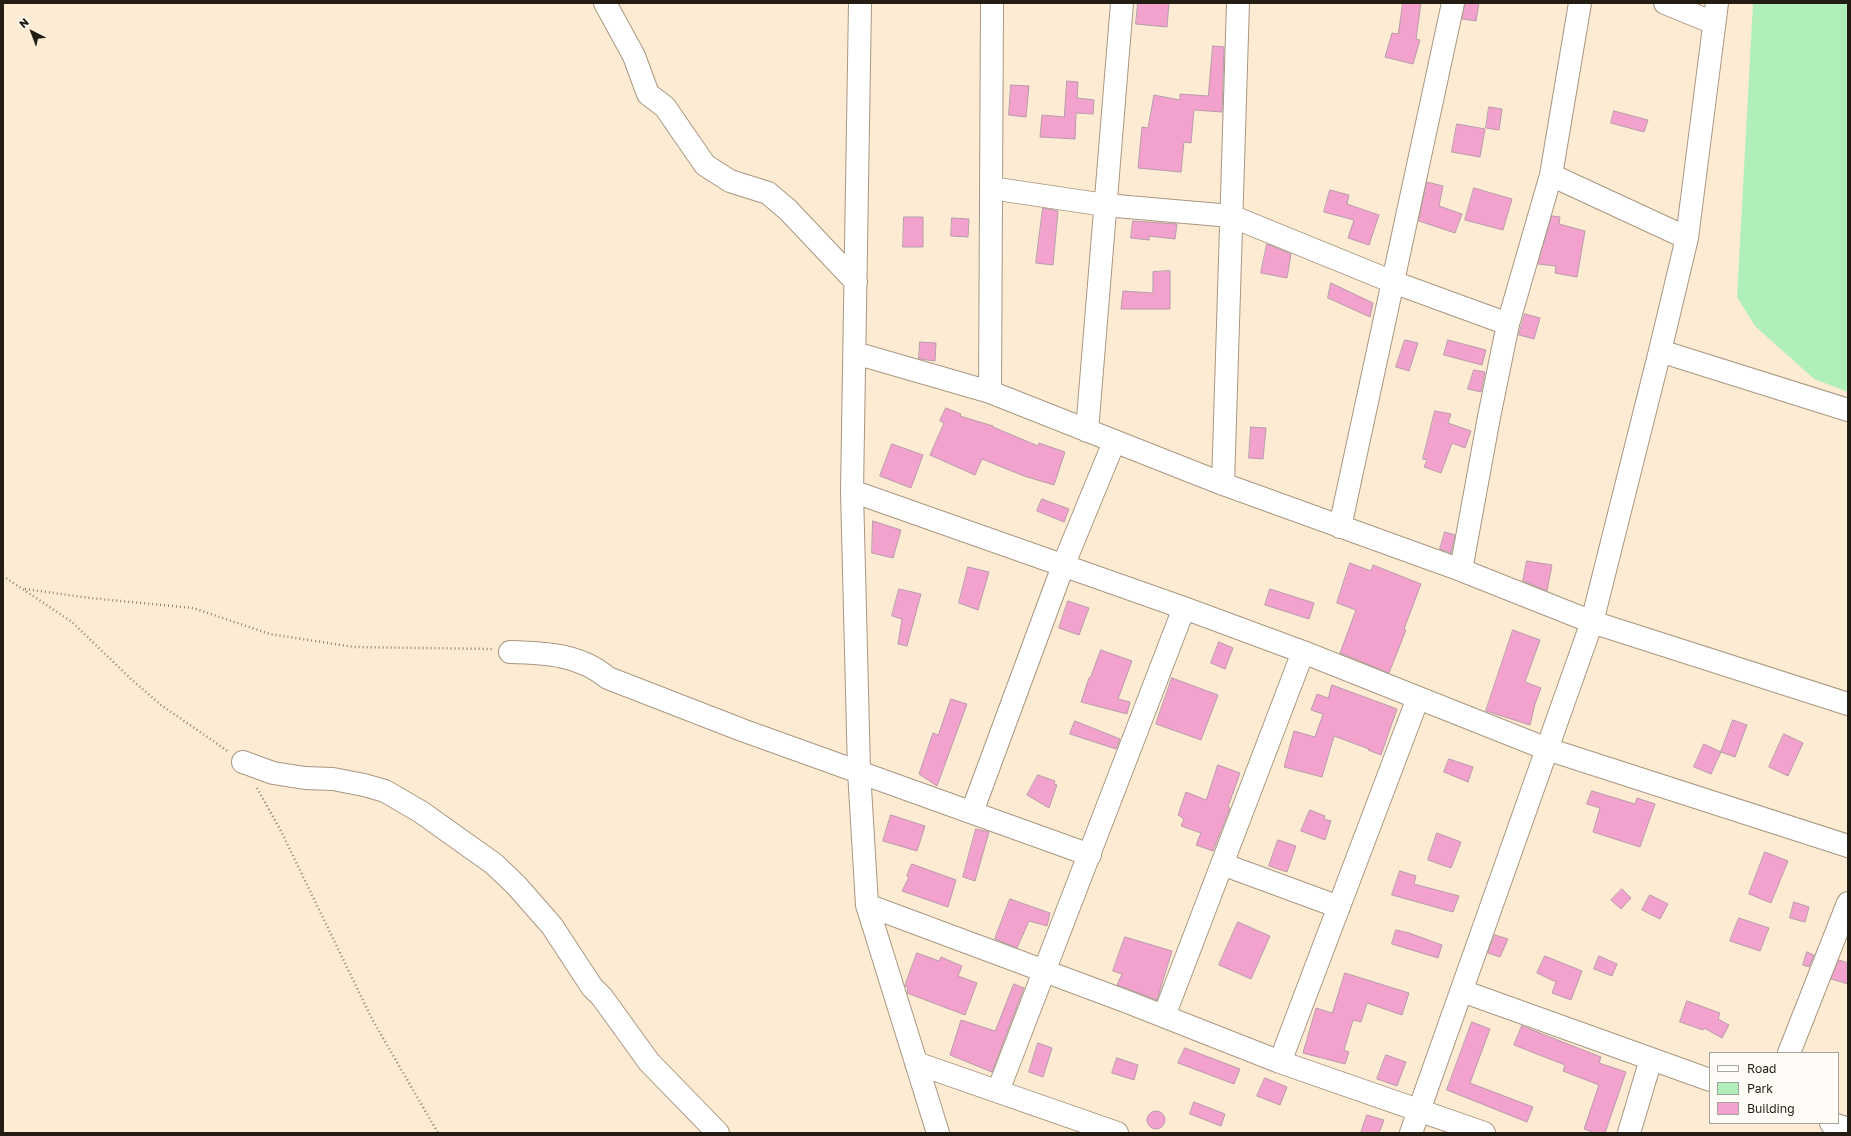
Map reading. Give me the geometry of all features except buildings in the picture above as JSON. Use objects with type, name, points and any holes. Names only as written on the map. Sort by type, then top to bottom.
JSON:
[{"type":"street","points":[[605,3],[634,56],[648,94],[665,107],[705,165],[730,181],[768,193],[788,210],[856,282]]},
{"type":"street","points":[[860,3],[852,491],[859,771],[867,904],[938,1133]]},
{"type":"street","points":[[990,392],[992,3]]},
{"type":"street","points":[[1087,432],[1122,3]]},
{"type":"street","points":[[1223,484],[1238,3]]},
{"type":"street","points":[[1340,527],[1453,3]]},
{"type":"street","points":[[1461,570],[1489,417],[1508,324],[1551,175],[1580,3]]},
{"type":"street","points":[[1411,1133],[1592,622],[1660,351],[1686,238],[1716,13],[1665,3]]},
{"type":"street","points":[[1551,175],[1686,238]]},
{"type":"street","points":[[991,188],[1105,205],[1232,216],[1393,282],[1508,324]]},
{"type":"street","points":[[1660,351],[1848,410]]},
{"type":"street","points":[[855,353],[990,392],[1087,432],[1223,484],[1461,570],[1592,622],[1848,704]]},
{"type":"street","points":[[972,812],[1063,566],[1114,442]]},
{"type":"street","points":[[852,491],[1184,608],[1303,652],[1547,749],[1848,846]]},
{"type":"street","points":[[998,1092],[1184,608]]},
{"type":"street","points":[[510,652],[542,652],[573,658],[595,667],[608,678],[655,697],[742,730],[1090,855]]},
{"type":"street","points":[[1164,1016],[1303,652]]},
{"type":"street","points":[[1280,1062],[1418,698]]},
{"type":"street","points":[[243,762],[274,773],[305,778],[333,779],[385,791],[421,812],[494,864],[516,885],[552,926],[592,987],[602,998],[649,1062],[718,1133]]},
{"type":"street","points":[[1222,864],[1339,908]]},
{"type":"street","points":[[867,904],[1164,1016],[1280,1062],[1484,1133]]},
{"type":"street","points":[[1789,1052],[1848,904]]},
{"type":"street","points":[[1462,991],[1709,1080]]},
{"type":"street","points":[[1629,1133],[1651,1059]]},
{"type":"street","points":[[916,1063],[1114,1132]]},
{"type":"street","points":[[1834,1124],[1848,1129]]},
{"type":"path","points":[[3,576],[72,622],[131,679],[161,705],[243,762],[281,831],[372,1019],[438,1133]]},
{"type":"path","points":[[23,589],[90,598],[193,608],[270,634],[354,647],[493,649],[510,652]]},
{"type":"green space","points":[[1753,3],[1848,3],[1848,392],[1814,379],[1755,326],[1737,297]]}]
